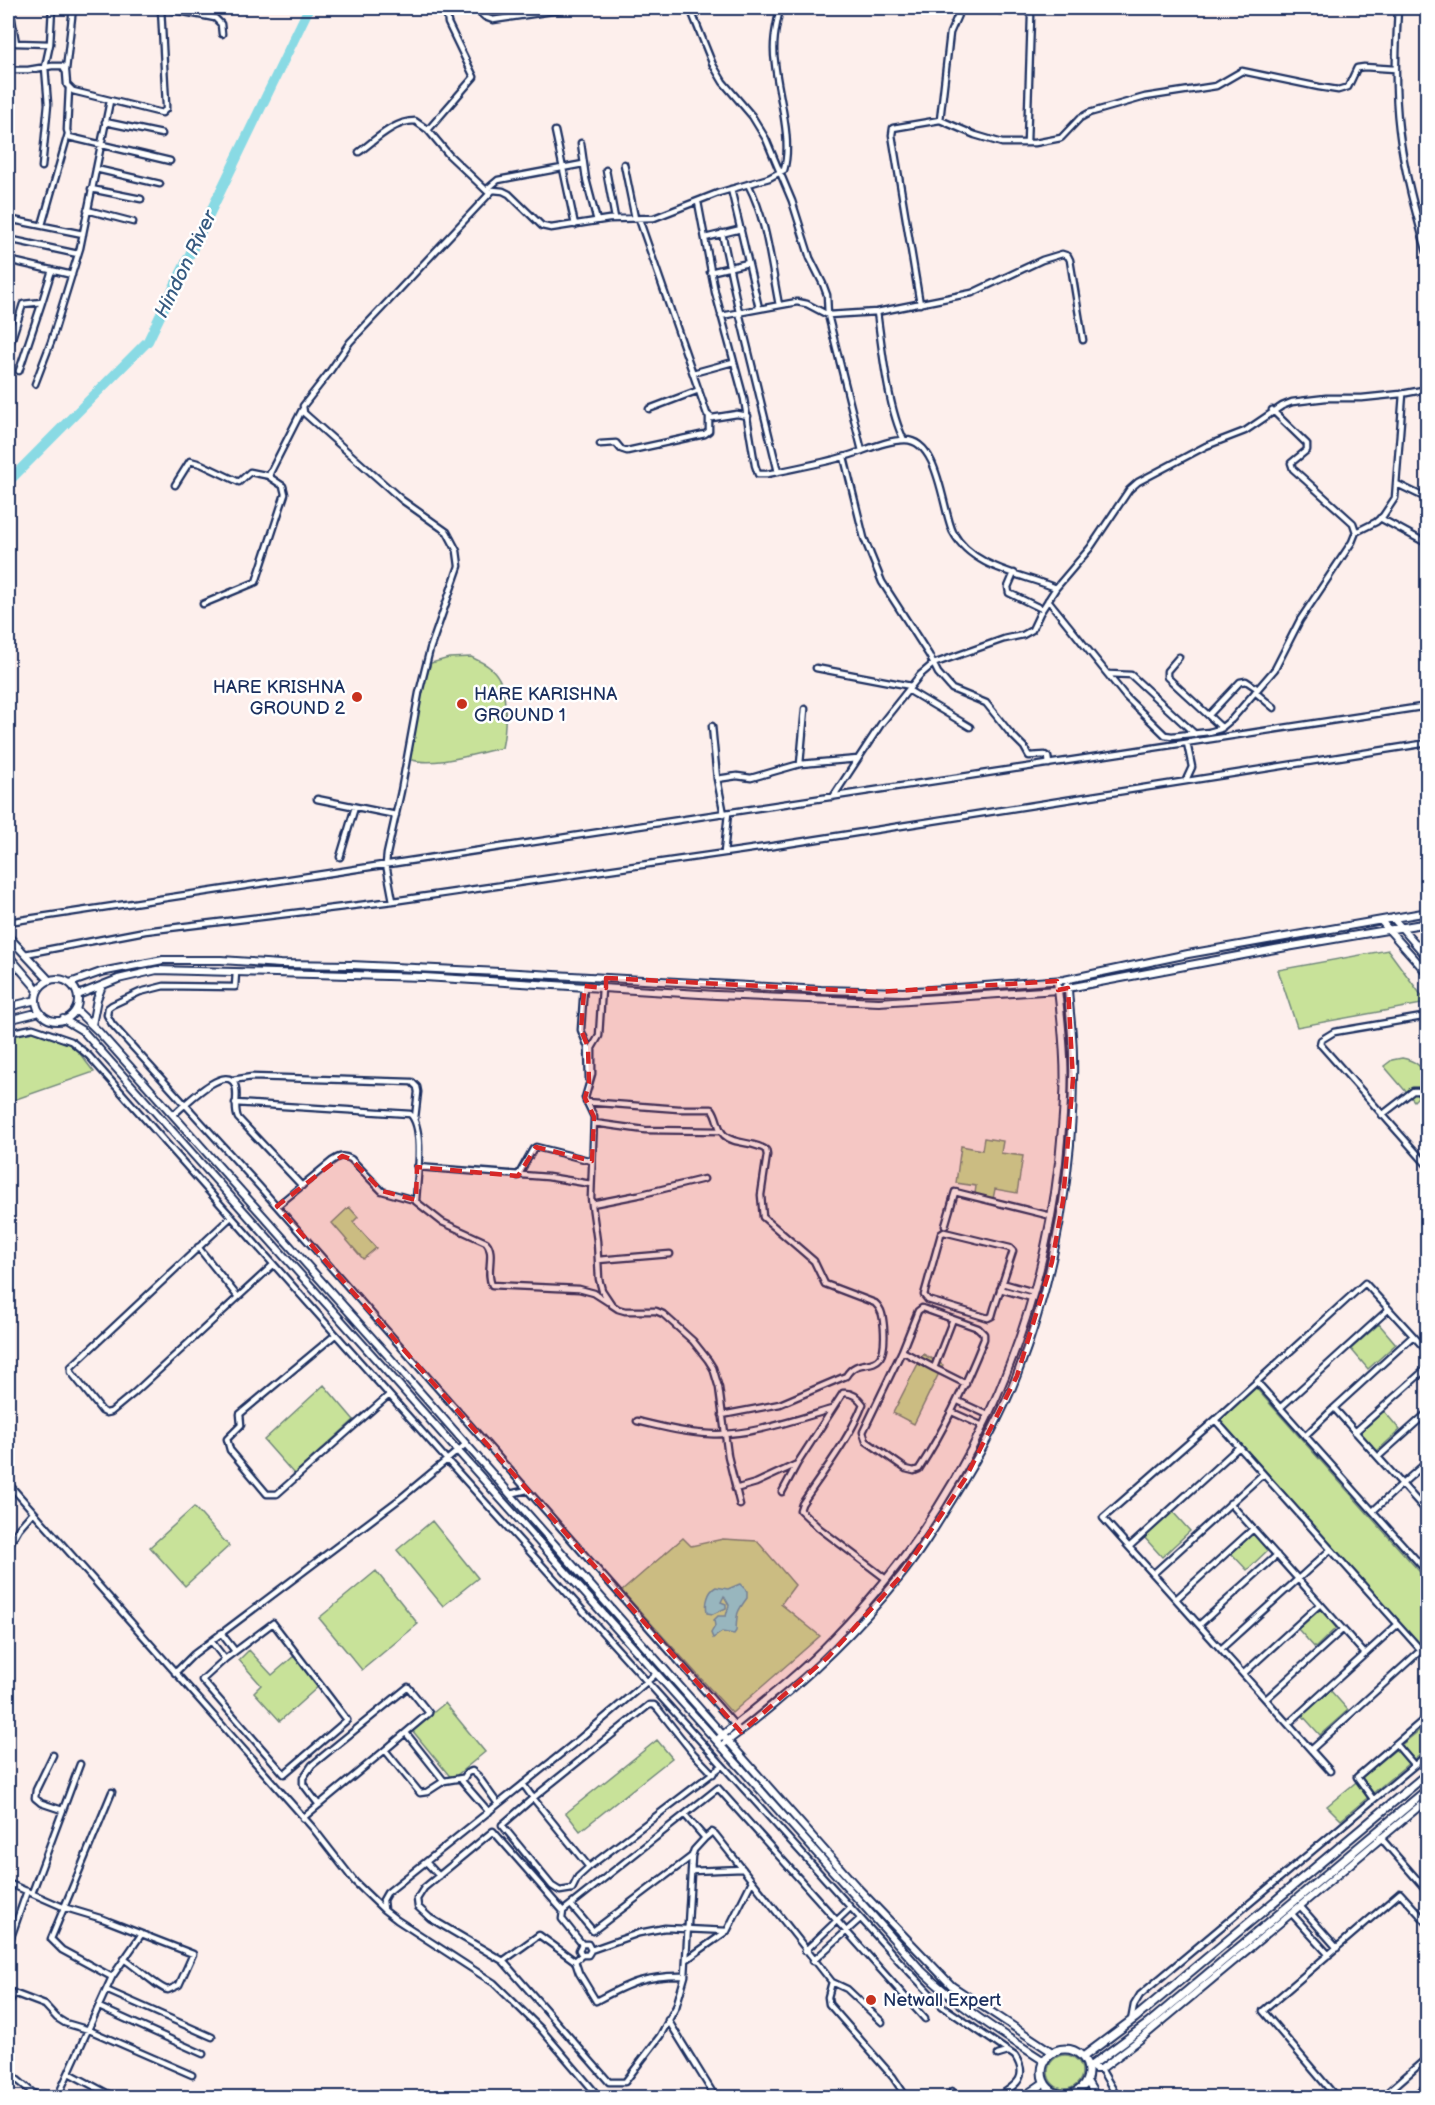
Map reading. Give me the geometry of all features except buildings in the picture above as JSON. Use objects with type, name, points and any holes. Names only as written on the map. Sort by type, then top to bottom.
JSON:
[{"type":"main road","points":[[1083,2057],[1131,2021],[1428,1773]]},
{"type":"main road","points":[[1090,2067],[1083,2057],[1069,2049],[1052,2052],[1044,2061],[1041,2072],[1048,2095],[1077,2096],[1086,2081],[1090,2067],[1272,1925],[1428,1789]]},
{"type":"main road","points":[[1022,2097],[1044,2083]]},
{"type":"street","points":[[10,8],[16,43],[50,44]]},
{"type":"street","points":[[42,167],[48,104],[45,67],[50,44],[52,8]]},
{"type":"street","points":[[42,225],[68,135],[69,88],[66,72],[73,8]]},
{"type":"street","points":[[69,88],[73,91],[162,113],[166,109],[163,8],[216,18],[221,24],[222,34]]},
{"type":"street","points":[[428,130],[474,77],[447,17],[449,11],[454,8]]},
{"type":"street","points":[[475,8],[485,17],[493,20],[573,8]]},
{"type":"street","points":[[690,8],[713,66],[761,129],[792,201],[810,258],[827,295],[828,315],[862,452]]},
{"type":"street","points":[[359,152],[380,136],[403,123],[415,121],[428,130],[449,155],[488,191],[497,190],[509,194],[546,228],[615,218],[654,218],[784,170],[786,141],[774,44],[780,8]]},
{"type":"street","points":[[940,120],[950,33],[961,8]]},
{"type":"street","points":[[1398,8],[1395,69],[1399,128],[1405,167],[1428,256]]},
{"type":"street","points":[[1000,11],[1027,11],[1031,16],[1027,143]]},
{"type":"street","points":[[8,70],[62,66],[66,72]]},
{"type":"street","points":[[920,304],[892,130],[896,126],[940,120],[1002,143],[1047,142],[1060,138],[1089,112],[1145,97],[1216,86],[1242,71],[1338,90],[1348,87],[1357,68],[1395,69]]},
{"type":"street","points":[[35,384],[51,342],[78,255],[110,100]]},
{"type":"street","points":[[105,122],[162,134]]},
{"type":"street","points":[[555,131],[575,225]]},
{"type":"street","points":[[68,135],[72,139],[170,161]]},
{"type":"street","points":[[581,143],[583,164],[597,221]]},
{"type":"street","points":[[270,476],[277,457],[306,402],[350,342],[498,180],[583,164]]},
{"type":"street","points":[[600,444],[616,443],[621,450],[627,451],[705,434],[709,431],[709,417],[637,218],[624,164]]},
{"type":"street","points":[[96,169],[160,184]]},
{"type":"street","points":[[606,170],[615,218]]},
{"type":"street","points":[[748,184],[760,217],[779,305]]},
{"type":"street","points":[[92,189],[141,199]]},
{"type":"street","points":[[731,189],[759,308]]},
{"type":"street","points":[[698,202],[710,272],[748,416],[758,474],[778,472],[844,457],[904,440],[917,443],[928,454],[934,468],[952,530],[958,540],[979,560],[1056,588]]},
{"type":"street","points":[[87,210],[133,222]]},
{"type":"street","points":[[8,219],[83,234]]},
{"type":"street","points":[[705,238],[741,229]]},
{"type":"street","points":[[722,233],[778,472]]},
{"type":"street","points":[[8,240],[78,255]]},
{"type":"street","points":[[721,315],[801,303],[828,315],[877,312],[972,293],[1042,260],[1066,254],[1070,260],[1083,340]]},
{"type":"street","points":[[8,261],[72,275]]},
{"type":"street","points":[[710,272],[748,263]]},
{"type":"street","points":[[19,371],[52,270]]},
{"type":"street","points":[[8,351],[23,304],[42,302]]},
{"type":"street","points":[[877,312],[896,423],[904,440]]},
{"type":"street","points":[[693,373],[733,362]]},
{"type":"street","points":[[833,798],[881,724],[933,664],[1032,630],[1056,588],[1090,548],[1129,490],[1138,483],[1206,446],[1245,431],[1272,410],[1292,402],[1403,394],[1428,389]]},
{"type":"street","points":[[649,409],[699,390]]},
{"type":"street","points":[[1356,532],[1370,526],[1380,518],[1395,498],[1403,394]]},
{"type":"street","points":[[302,410],[402,500],[447,532],[459,558],[459,566],[430,650],[419,693],[386,864],[393,901]]},
{"type":"street","points":[[1048,600],[1126,697],[1165,735],[1195,734],[1222,728],[1275,669],[1300,620],[1352,542],[1356,532],[1353,523],[1293,469],[1292,463],[1307,450],[1306,444],[1272,410]]},
{"type":"street","points":[[709,417],[737,414],[748,416]]},
{"type":"street","points":[[844,457],[864,538],[882,582],[942,679],[952,689],[986,703],[1029,756],[1045,755],[1048,757],[1049,764]]},
{"type":"street","points":[[175,485],[190,461],[239,482],[242,482],[250,472],[270,476],[283,486],[285,494],[256,582],[203,604]]},
{"type":"street","points":[[1397,484],[1428,499]]},
{"type":"street","points":[[1380,518],[1428,544]]},
{"type":"street","points":[[1014,573],[1008,587],[1009,593],[1042,609]]},
{"type":"street","points":[[1179,657],[1167,672],[1167,677],[1222,728]]},
{"type":"street","points":[[816,668],[910,688],[970,727]]},
{"type":"street","points":[[1109,674],[1131,675],[1195,734]]},
{"type":"street","points":[[1209,715],[1240,682],[1246,681],[1274,708]]},
{"type":"street","points":[[8,922],[1428,706]]},
{"type":"street","points":[[800,764],[805,709]]},
{"type":"street","points":[[712,726],[717,779],[726,813],[724,853]]},
{"type":"street","points":[[1186,780],[1192,767],[1187,743]]},
{"type":"street","points":[[25,954],[145,931],[393,901],[724,853],[1428,743]]},
{"type":"street","points":[[717,779],[737,776],[751,778],[800,764],[858,759]]},
{"type":"street","points":[[317,799],[396,815]]},
{"type":"street","points":[[340,857],[355,807]]},
{"type":"street","points":[[70,983],[102,972],[163,960],[351,965],[877,993],[1066,980],[1188,954],[1428,912]]},
{"type":"street","points":[[1393,918],[1428,958]]},
{"type":"street","points":[[1381,921],[1428,974]]},
{"type":"street","points":[[78,995],[118,979],[157,970],[237,975],[424,977],[584,992],[603,989],[879,1002],[1058,990],[1428,923]]},
{"type":"street","points":[[8,936],[49,980]]},
{"type":"street","points":[[8,955],[38,990]]},
{"type":"street","points":[[237,975],[236,986],[164,986],[141,992],[108,1008],[106,1015],[180,1110],[922,1971],[981,2021],[1044,2061]]},
{"type":"street","points":[[606,978],[599,1036],[592,1048],[592,1074],[585,1093],[586,1102],[593,1113],[594,1123],[591,1184],[599,1279],[602,1290],[612,1305]]},
{"type":"street","points":[[49,980],[62,980],[70,983],[78,995],[75,1010],[63,1019],[53,1020],[45,1017],[36,1000],[38,990],[49,980]]},
{"type":"street","points":[[724,1744],[794,1689],[828,1657],[900,1577],[965,1479],[1017,1376],[1052,1262],[1063,1201],[1070,1144],[1073,1079],[1066,980]]},
{"type":"street","points":[[719,1738],[787,1682],[835,1637],[886,1579],[928,1524],[958,1475],[1001,1390],[1033,1295],[1045,1251],[1051,1216],[1061,1141],[1063,1101],[1064,1059],[1057,981]]},
{"type":"street","points":[[92,1025],[102,986]]},
{"type":"street","points":[[584,992],[581,1030],[588,1047],[589,1083]]},
{"type":"street","points":[[8,1007],[36,1000]]},
{"type":"street","points":[[75,1010],[277,1206],[524,1491],[741,1732]]},
{"type":"street","points":[[8,1020],[40,1011]]},
{"type":"street","points":[[1428,1016],[1334,1032],[1322,1040],[1321,1046],[1428,1166]]},
{"type":"street","points":[[63,1019],[83,1031],[656,1674],[719,1738]]},
{"type":"street","points":[[8,1033],[33,1028],[79,1046],[335,1335],[850,1908],[942,2006],[1015,2056],[1020,2064],[1021,2076],[1014,2086],[996,2097]]},
{"type":"street","points":[[180,1110],[216,1080],[228,1078],[232,1080],[252,1077],[412,1082],[418,1092],[415,1119],[419,1138],[416,1201]]},
{"type":"street","points":[[232,1080],[236,1087],[235,1103],[238,1118],[302,1186]]},
{"type":"street","points":[[1382,1114],[1413,1091],[1418,1091],[1428,1098]]},
{"type":"street","points":[[586,1102],[669,1109],[712,1109],[721,1131],[728,1138],[764,1147],[766,1150],[761,1195],[763,1217],[814,1261],[825,1284],[878,1305],[883,1316],[885,1346],[877,1362],[852,1369],[846,1376],[799,1398],[780,1404],[722,1414]]},
{"type":"street","points":[[235,1103],[410,1114],[415,1119]]},
{"type":"street","points":[[594,1123],[645,1130],[721,1131]]},
{"type":"street","points":[[518,1176],[536,1147],[592,1161]]},
{"type":"street","points":[[277,1206],[332,1161],[342,1156],[351,1159],[382,1191],[416,1201],[442,1222],[489,1245],[489,1278],[492,1285],[587,1290],[625,1311],[656,1311],[672,1320],[693,1341],[713,1368],[719,1389],[724,1434],[740,1505]]},
{"type":"street","points":[[417,1167],[548,1177],[591,1184]]},
{"type":"street","points":[[592,1204],[704,1179]]},
{"type":"street","points":[[945,1226],[955,1192],[1051,1216]]},
{"type":"street","points":[[231,1217],[74,1364],[71,1371],[102,1411],[111,1412],[273,1265]]},
{"type":"street","points":[[942,1233],[1012,1249],[1013,1253],[1002,1283],[992,1316],[988,1318],[926,1298],[924,1293],[942,1233]]},
{"type":"street","points":[[198,1247],[238,1297]]},
{"type":"street","points":[[598,1260],[670,1254]]},
{"type":"street","points":[[1002,1283],[1033,1295]]},
{"type":"street","points":[[1330,1771],[1103,1518],[1215,1420],[1365,1283],[1428,1352]]},
{"type":"street","points":[[1000,1289],[1033,1295]]},
{"type":"street","points":[[920,1309],[953,1319],[978,1328],[984,1335],[984,1339],[942,1434],[917,1470],[906,1469],[866,1441],[863,1429],[920,1309]]},
{"type":"street","points":[[1280,1408],[1389,1309]]},
{"type":"street","points":[[934,1368],[953,1319]]},
{"type":"street","points":[[335,1335],[240,1414],[241,1425],[227,1439],[230,1450],[267,1494],[277,1494],[389,1395]]},
{"type":"street","points":[[1305,1436],[1413,1336]]},
{"type":"street","points":[[902,1351],[966,1384]]},
{"type":"street","points":[[1356,1432],[1428,1367]]},
{"type":"street","points":[[1257,1382],[1428,1573]]},
{"type":"street","points":[[782,1492],[796,1464],[843,1393],[859,1398],[863,1404],[848,1434],[802,1504],[801,1510],[819,1528],[886,1579]]},
{"type":"street","points":[[958,1401],[988,1415]]},
{"type":"street","points":[[1334,1408],[1427,1510]]},
{"type":"street","points":[[637,1421],[683,1431],[724,1434],[767,1428],[832,1409]]},
{"type":"street","points":[[952,1412],[983,1426]]},
{"type":"street","points":[[1378,1457],[1428,1412]]},
{"type":"street","points":[[1215,1420],[1428,1658]]},
{"type":"street","points":[[175,1673],[194,1654],[401,1498],[466,1444]]},
{"type":"street","points":[[1129,1547],[1239,1447]]},
{"type":"street","points":[[1372,1511],[1428,1461]]},
{"type":"street","points":[[735,1489],[756,1483],[796,1464]]},
{"type":"street","points":[[1153,1574],[1263,1474]]},
{"type":"street","points":[[8,1483],[303,1818],[355,1882],[397,1920],[494,1983],[540,2028],[600,2097]]},
{"type":"street","points":[[510,1494],[524,1491]]},
{"type":"street","points":[[1230,1503],[1365,1654]]},
{"type":"street","points":[[8,1547],[19,1528],[33,1512]]},
{"type":"street","points":[[1176,1599],[1253,1529]]},
{"type":"street","points":[[1221,1649],[1330,1550]]},
{"type":"street","points":[[1199,1625],[1277,1555]]},
{"type":"street","points":[[1243,1674],[1320,1604]]},
{"type":"street","points":[[273,1623],[347,1720],[284,1774],[202,1680],[225,1659],[273,1623]]},
{"type":"street","points":[[1288,1724],[1397,1625]]},
{"type":"street","points":[[1266,1699],[1343,1629]]},
{"type":"street","points":[[221,1633],[235,1652]]},
{"type":"street","points":[[211,1641],[225,1659]]},
{"type":"street","points":[[1311,1750],[1420,1651]]},
{"type":"street","points":[[384,1910],[383,1900],[387,1893],[656,1674]]},
{"type":"street","points":[[303,1818],[319,1805],[385,1750],[406,1733],[429,1713],[408,1687],[305,1773],[303,1784],[319,1805]]},
{"type":"street","points":[[713,1774],[658,1709],[654,1705],[649,1705],[502,1825],[552,1886],[560,1891],[572,1888],[578,1877],[589,1867],[713,1774],[722,1766]]},
{"type":"street","points":[[1374,1799],[1357,1777],[1428,1716]]},
{"type":"street","points":[[406,1733],[444,1781]]},
{"type":"street","points":[[685,1743],[694,1735]]},
{"type":"street","points":[[724,1744],[941,1975],[964,1995],[1052,2052]]},
{"type":"street","points":[[1396,1744],[1414,1765]]},
{"type":"street","points":[[385,1750],[420,1793],[427,1792],[444,1781],[462,1778],[470,1771],[475,1773],[498,1804]]},
{"type":"street","points":[[1131,2021],[1134,2005],[1140,1995],[1428,1754]]},
{"type":"street","points":[[53,1755],[36,1790],[35,1798],[41,1803],[62,1810]]},
{"type":"street","points":[[9,1943],[80,1764]]},
{"type":"street","points":[[462,1778],[464,1785],[489,1812]]},
{"type":"street","points":[[523,1784],[589,1867]]},
{"type":"street","points":[[582,1944],[562,1919],[563,1911],[718,1788],[925,2019]]},
{"type":"street","points":[[112,1792],[51,1938],[52,1942],[112,1977]]},
{"type":"street","points":[[1090,2067],[1101,2069],[1143,2037],[1272,1925],[1300,1906],[1428,1799]]},
{"type":"street","points":[[685,1815],[705,1838]]},
{"type":"street","points":[[563,1911],[493,1831],[439,1876],[420,1893],[417,1899],[418,1907],[430,1918],[503,1961],[609,2082],[615,2084],[627,2080],[660,2036],[676,2007],[685,1976],[692,1856],[694,1850],[712,1832],[813,1961],[832,1982],[847,1989],[882,2022]]},
{"type":"street","points":[[1376,1832],[1428,1892]]},
{"type":"street","points":[[571,1905],[593,1931],[692,1856]]},
{"type":"street","points":[[426,1862],[439,1876]]},
{"type":"street","points":[[691,1871],[743,1869]]},
{"type":"street","points":[[686,1960],[727,1931],[752,1881]]},
{"type":"street","points":[[8,1883],[63,1907],[103,1919],[193,1953],[179,1985],[173,1989],[161,1989],[124,1959]]},
{"type":"street","points":[[1337,2097],[1263,2011],[1400,1893],[1428,1924]]},
{"type":"street","points":[[1300,1906],[1337,1948]]},
{"type":"street","points":[[806,1951],[850,1908]]},
{"type":"street","points":[[1291,1913],[1329,1955]]},
{"type":"street","points":[[813,1961],[860,1918]]},
{"type":"street","points":[[575,1961],[582,1955],[588,1955],[591,1950],[639,1933],[673,1927],[727,1931]]},
{"type":"street","points":[[57,2097],[112,1977],[141,1935]]},
{"type":"street","points":[[503,1961],[539,1935],[575,1961],[579,1973],[596,2001],[628,1983],[661,1975],[685,1976]]},
{"type":"street","points":[[582,1944],[588,1944],[591,1950]]},
{"type":"street","points":[[582,1944],[579,1950],[582,1955]]},
{"type":"street","points":[[832,1982],[828,1997],[829,2004],[893,2077],[907,2097]]},
{"type":"street","points":[[106,1990],[212,2037]]},
{"type":"street","points":[[8,1991],[45,2005],[65,2023],[89,2030],[192,2074]]},
{"type":"street","points":[[8,2004],[14,1994]]},
{"type":"street","points":[[942,2006],[950,1997]]},
{"type":"street","points":[[99,2007],[203,2054]]},
{"type":"street","points":[[668,2020],[716,2097]]},
{"type":"street","points":[[998,2055],[1008,2052]]},
{"type":"street","points":[[1381,2097],[1428,2057]]},
{"type":"street","points":[[1101,2069],[1118,2097]]},
{"type":"street","points":[[8,2072],[39,2097]]},
{"type":"street","points":[[69,2073],[116,2097]]},
{"type":"street","points":[[1086,2081],[1097,2097]]},
{"type":"street","points":[[1413,2097],[1428,2085]]},
{"type":"street","points":[[952,2091],[956,2097]]},
{"type":"highlighted area","points":[[606,978],[877,992],[1057,981],[1058,990],[1068,988],[1073,1079],[1063,1201],[1052,1262],[1017,1376],[965,1479],[900,1577],[828,1657],[741,1732],[277,1206],[342,1156],[351,1159],[382,1191],[416,1200],[417,1167],[518,1176],[536,1147],[592,1161],[594,1117],[585,1098],[589,1083],[588,1047],[581,1030],[584,986],[606,988]]},
{"type":"green space","name":"HARE KARISHNA GROUND 1","points":[[471,657],[493,670],[501,684],[505,711],[502,748],[443,761],[409,759],[421,693],[431,663],[449,658]]},
{"type":"green space","points":[[1388,950],[1427,1003],[1297,1027],[1278,970]]},
{"type":"green space","points":[[26,1029],[73,1045],[94,1072],[8,1102],[8,1035]]},
{"type":"green space","points":[[1402,1058],[1417,1064],[1424,1075],[1424,1088],[1414,1101],[1384,1066],[1392,1060]]},
{"type":"green space","points":[[984,1138],[1003,1141],[1001,1153],[1023,1156],[1017,1193],[995,1189],[992,1204],[974,1201],[976,1186],[956,1183],[961,1146],[982,1150]]},
{"type":"green space","points":[[349,1207],[358,1217],[353,1222],[376,1248],[363,1259],[332,1223]]},
{"type":"green space","points":[[1379,1324],[1396,1344],[1368,1369],[1351,1349]]},
{"type":"green space","points":[[923,1354],[943,1365],[914,1424],[893,1413]]},
{"type":"green space","points":[[324,1385],[354,1420],[294,1474],[264,1440]]},
{"type":"green space","points":[[1255,1387],[1427,1580],[1427,1653],[1219,1419]]},
{"type":"green space","points":[[1384,1411],[1400,1430],[1376,1452],[1359,1434]]},
{"type":"green space","points":[[194,1507],[229,1546],[185,1586],[150,1547]]},
{"type":"green space","points":[[1172,1511],[1190,1531],[1162,1557],[1144,1537]]},
{"type":"green space","points":[[432,1521],[478,1578],[443,1606],[397,1550]]},
{"type":"green space","points":[[1252,1532],[1268,1550],[1247,1570],[1230,1552]]},
{"type":"green space","points":[[683,1538],[691,1546],[723,1539],[757,1541],[795,1585],[781,1604],[820,1636],[732,1713],[622,1591]]},
{"type":"green space","points":[[376,1571],[418,1624],[362,1670],[319,1618]]},
{"type":"green space","points":[[1321,1609],[1337,1627],[1315,1648],[1298,1629]]},
{"type":"green space","points":[[249,1650],[272,1675],[294,1656],[320,1685],[280,1721],[254,1692],[261,1685],[239,1660]]},
{"type":"green space","points":[[1330,1690],[1348,1710],[1320,1735],[1302,1715]]},
{"type":"green space","points":[[445,1703],[485,1752],[452,1779],[412,1730]]},
{"type":"green space","points":[[1427,1724],[1427,1748],[1341,1820],[1327,1806]]},
{"type":"green space","points":[[657,1740],[672,1758],[580,1831],[566,1813]]},
{"type":"green space","points":[[1065,2055],[1077,2060],[1082,2072],[1077,2084],[1065,2089],[1053,2084],[1048,2072],[1053,2060]]},
{"type":"water","points":[[740,1584],[747,1591],[747,1598],[738,1613],[736,1631],[734,1634],[722,1632],[713,1638],[711,1633],[715,1626],[714,1620],[718,1616],[726,1616],[729,1605],[724,1596],[721,1602],[726,1604],[726,1608],[713,1614],[707,1613],[709,1594],[716,1587],[728,1589]]},
{"type":"waterway","name":"Hindon River","points":[[8,482],[148,341],[309,8]]},
{"type":"place","name":"HARE KRISHNA GROUND 2","points":[[357,697]]},
{"type":"place","name":"HARE KARISHNA GROUND 1","points":[[462,704]]},
{"type":"place","name":"Netwall Expert","points":[[871,2000]]}]
